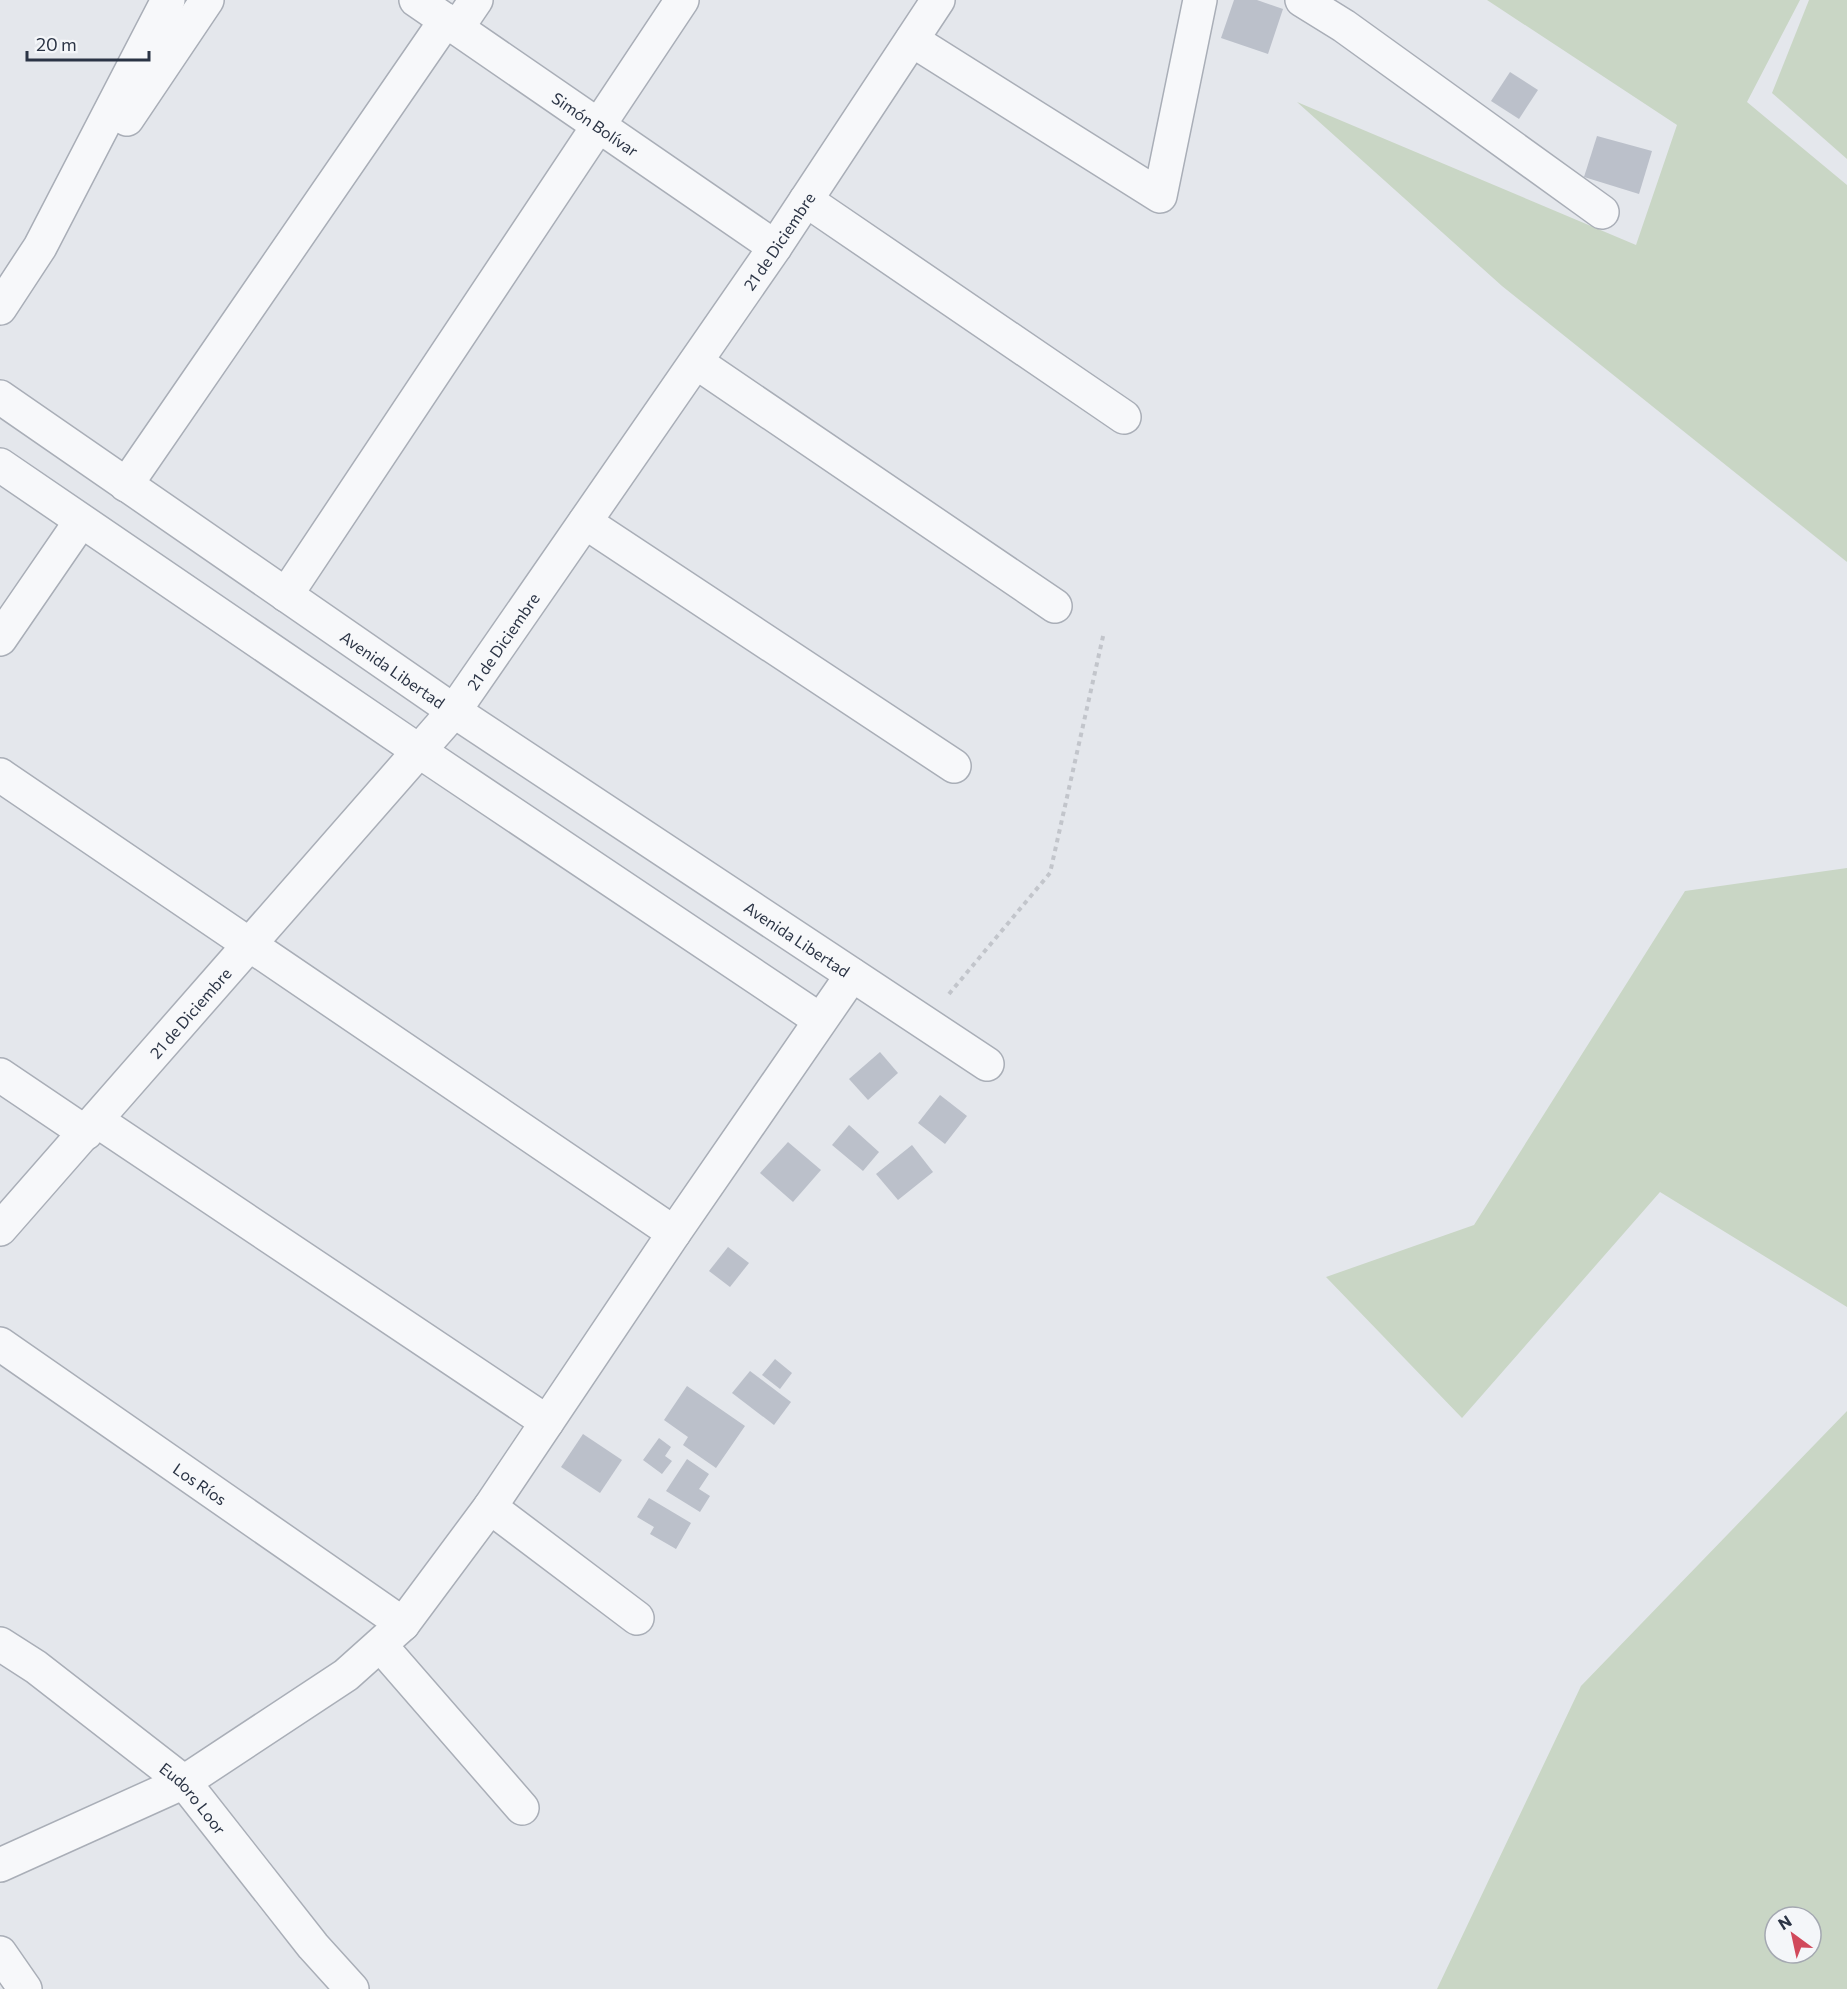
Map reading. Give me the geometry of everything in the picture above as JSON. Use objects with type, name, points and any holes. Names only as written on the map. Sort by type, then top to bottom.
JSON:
[{"type":"street","points":[[40,247],[168,0]]},
{"type":"street","points":[[0,308],[207,0]]},
{"type":"street","name":"Simón Bolívar","points":[[416,0],[775,247]]},
{"type":"street","points":[[126,485],[451,24],[476,0]]},
{"type":"street","points":[[286,595],[682,0]]},
{"type":"street","name":"21 de Diciembre","points":[[0,1229],[454,711],[775,247],[938,0]]},
{"type":"street","points":[[912,40],[1160,196],[1200,0]]},
{"type":"street","points":[[1302,0],[1344,26],[1602,212]]},
{"type":"street","points":[[806,200],[1124,417]]},
{"type":"street","points":[[696,362],[1056,606]]},
{"type":"street","name":"Avenida Libertad","points":[[0,397],[454,711],[852,975],[674,1233],[490,1507],[392,1635],[346,1675],[184,1782],[0,1865]]},
{"type":"street","points":[[0,465],[419,751],[820,1020]]},
{"type":"street","points":[[0,639],[81,521]]},
{"type":"street","points":[[585,522],[954,766]]},
{"type":"street","points":[[0,775],[674,1233]]},
{"type":"street","points":[[852,975],[987,1065]]},
{"type":"street","points":[[0,1075],[91,1126],[547,1422]]},
{"type":"street","name":"Los Ríos","points":[[0,1344],[392,1635],[522,1808]]},
{"type":"street","points":[[490,1507],[637,1618]]},
{"type":"street","name":"Eudoro Loor","points":[[0,1644],[36,1667],[184,1782],[313,1946],[352,1989]]},
{"type":"street","points":[[0,1953],[25,1989]]},
{"type":"path","points":[[925,1023],[1050,873],[1104,632]]},
{"type":"green space","points":[[1487,0],[1800,0],[1747,102],[1847,185],[1847,562],[1502,286],[1297,102],[1636,245],[1677,125]]},
{"type":"green space","points":[[1809,0],[1847,0],[1847,159],[1772,93]]},
{"type":"green space","points":[[1847,868],[1847,1307],[1660,1192],[1462,1418],[1326,1277],[1474,1225],[1685,891]]},
{"type":"green space","points":[[1847,1411],[1847,1989],[1437,1989],[1581,1686]]},
{"type":"building","points":[[1234,0],[1257,0],[1283,9],[1268,54],[1221,38]]},
{"type":"building","points":[[1510,72],[1538,90],[1519,119],[1491,101]]},
{"type":"building","points":[[1597,136],[1652,151],[1639,194],[1584,177]]},
{"type":"building","points":[[880,1052],[898,1073],[868,1100],[849,1079]]},
{"type":"building","points":[[940,1095],[967,1116],[945,1144],[918,1123]]},
{"type":"building","points":[[849,1125],[879,1152],[863,1171],[832,1145]]},
{"type":"building","points":[[788,1142],[821,1170],[793,1202],[760,1173]]},
{"type":"building","points":[[912,1145],[933,1172],[898,1200],[876,1174]]},
{"type":"building","points":[[728,1247],[749,1263],[730,1287],[709,1271]]},
{"type":"building","points":[[775,1359],[792,1373],[780,1389],[762,1375]]},
{"type":"building","points":[[750,1371],[791,1402],[774,1425],[732,1393]]},
{"type":"building","points":[[687,1386],[745,1426],[716,1468],[683,1445],[688,1437],[664,1420]]},
{"type":"building","points":[[583,1434],[622,1460],[600,1493],[561,1467]]},
{"type":"building","points":[[659,1438],[671,1447],[665,1456],[672,1461],[662,1474],[643,1460]]},
{"type":"building","points":[[687,1459],[709,1474],[699,1489],[710,1496],[700,1512],[666,1491]]},
{"type":"building","points":[[649,1498],[691,1523],[676,1549],[650,1534],[654,1527],[637,1517]]}]
